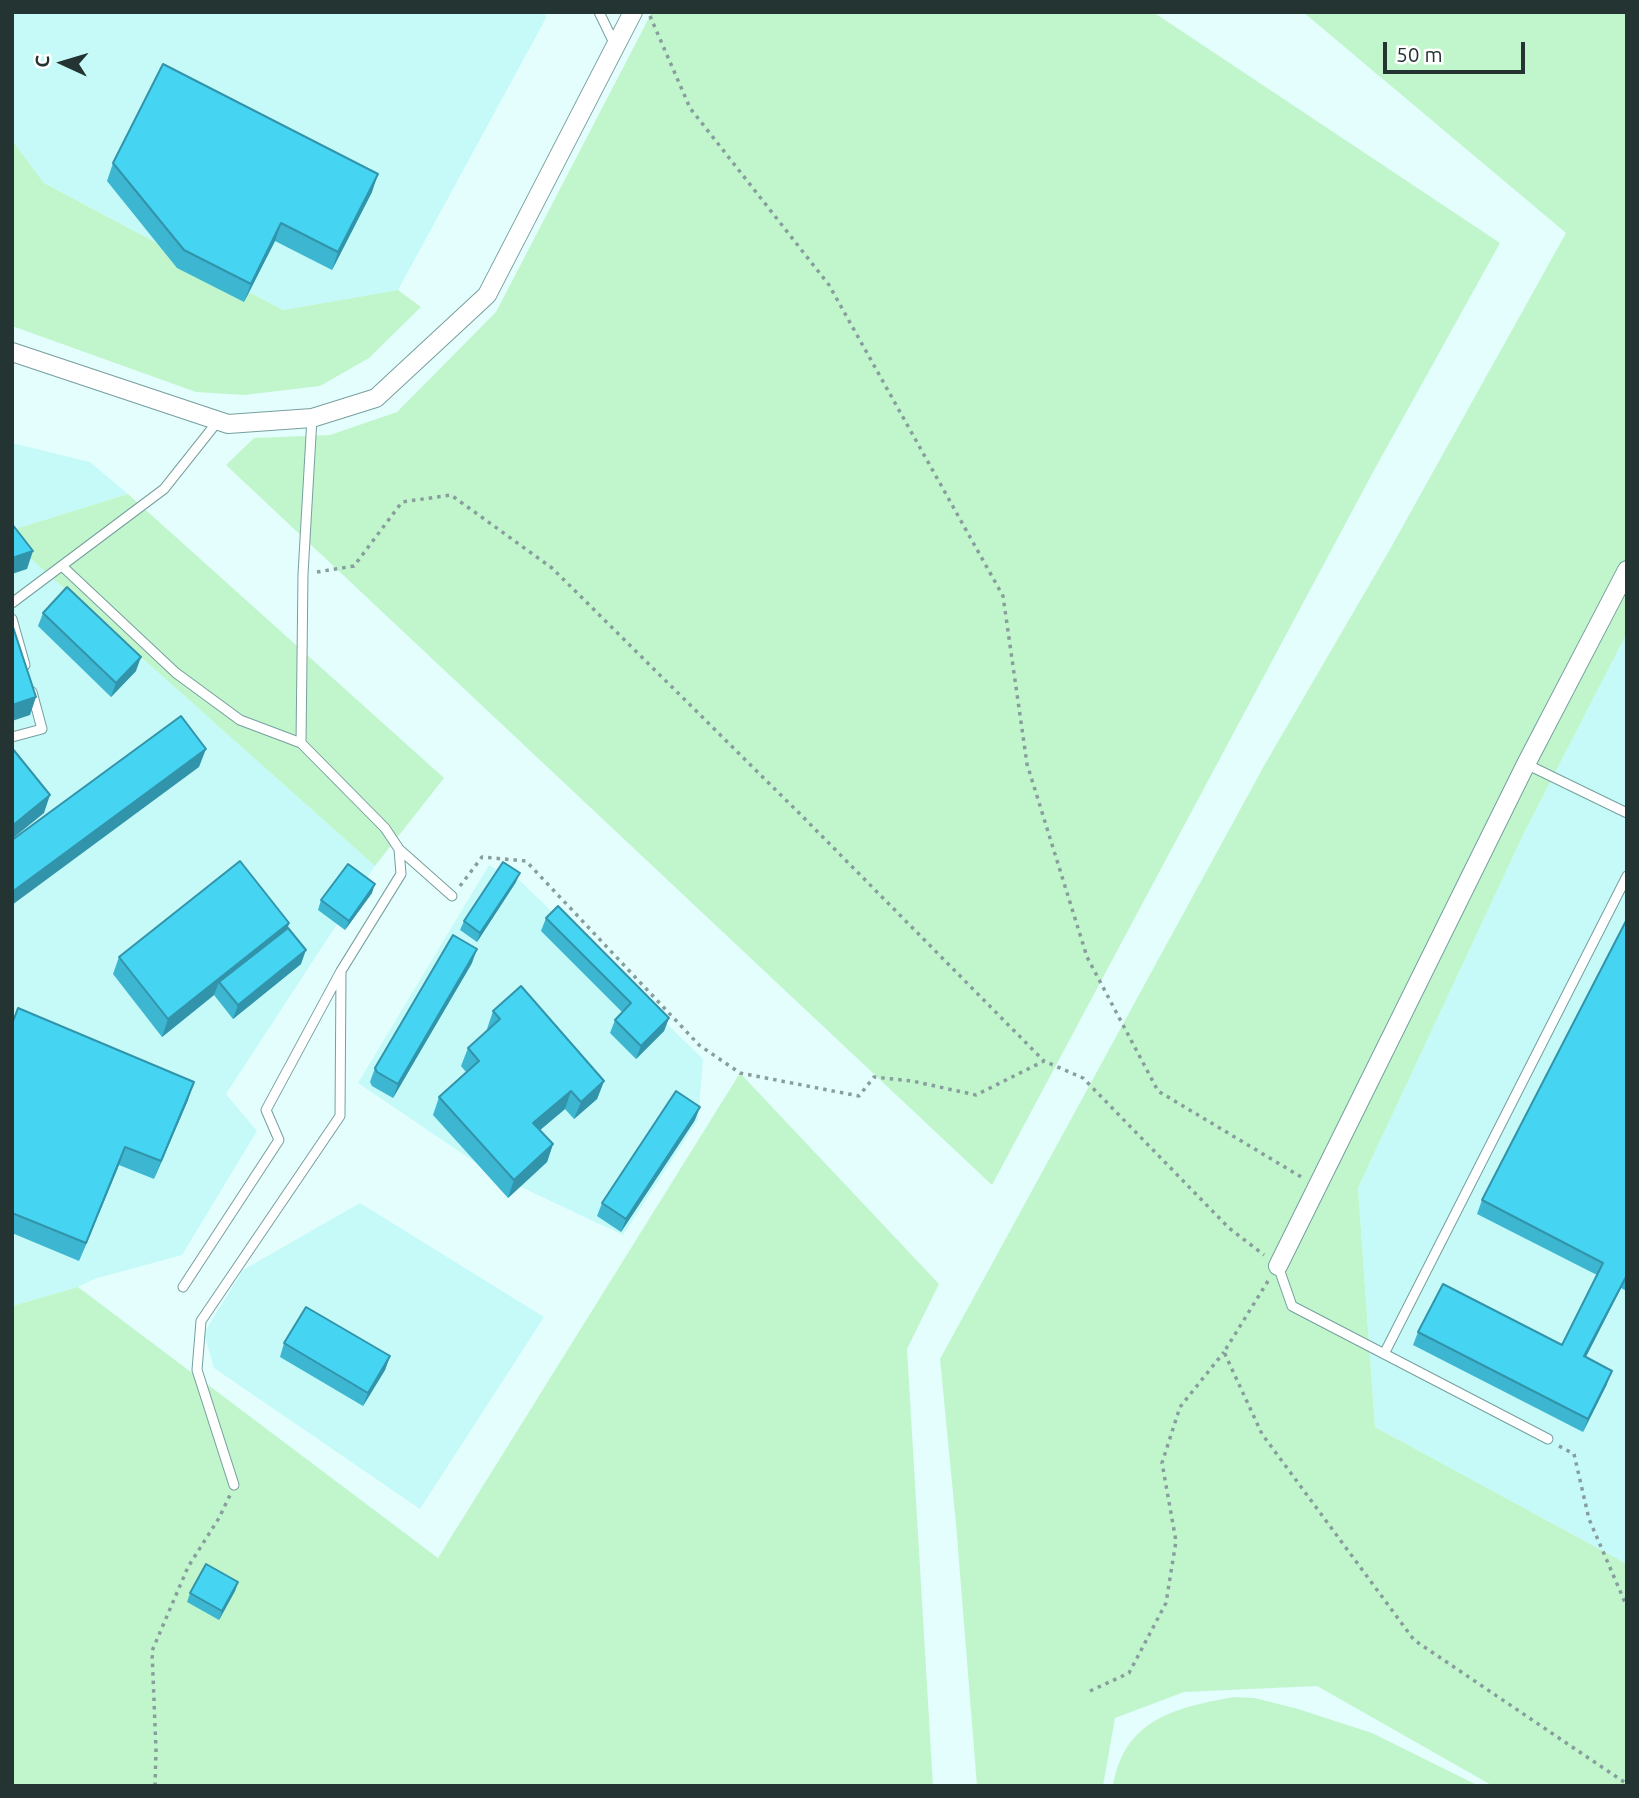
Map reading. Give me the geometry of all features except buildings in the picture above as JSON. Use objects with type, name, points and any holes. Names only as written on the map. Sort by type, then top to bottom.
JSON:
[{"type":"street","points":[[12,352],[228,424],[312,418],[376,398],[487,295],[633,12]]},
{"type":"street","points":[[1278,1266],[1526,764],[1626,571]]},
{"type":"lane","points":[[599,12],[615,46]]},
{"type":"lane","points":[[301,743],[303,574],[312,418]]},
{"type":"lane","points":[[12,603],[164,489],[218,421]]},
{"type":"lane","points":[[62,566],[176,673],[240,720],[301,743],[385,828],[399,849],[452,896]]},
{"type":"lane","points":[[12,619],[42,729],[12,737]]},
{"type":"lane","points":[[1526,764],[1627,813]]},
{"type":"lane","points":[[183,1287],[279,1140],[266,1110],[341,971],[401,874],[399,849]]},
{"type":"lane","points":[[1384,1354],[1627,876]]},
{"type":"lane","points":[[234,1485],[197,1370],[201,1321],[340,1116],[341,971]]},
{"type":"lane","points":[[1278,1266],[1292,1306],[1548,1439]]},
{"type":"path","points":[[648,12],[690,108],[829,285],[1003,596],[1027,764],[1087,957],[1158,1091],[1317,1186]]},
{"type":"path","points":[[303,574],[355,566],[402,502],[451,495],[552,568],[1044,1061],[1083,1077],[1229,1228],[1278,1266],[1224,1352],[1180,1407],[1162,1462],[1176,1541],[1166,1603],[1129,1673],[1090,1691]]},
{"type":"path","points":[[452,896],[482,857],[526,861],[699,1045],[740,1073],[859,1096],[874,1077],[912,1081],[976,1095],[1044,1061]]},
{"type":"path","points":[[1224,1352],[1262,1434],[1414,1640],[1627,1784]]},
{"type":"path","points":[[1548,1439],[1574,1454],[1589,1519],[1627,1607]]},
{"type":"path","points":[[155,1786],[152,1651],[188,1567],[219,1518],[234,1485]]},
{"type":"shaded area","points":[[12,12],[545,12],[546,18],[398,290],[283,310],[44,183],[12,140]]},
{"type":"shaded area","points":[[12,443],[90,462],[128,494],[12,530]]},
{"type":"shaded area","points":[[12,542],[375,866],[226,1094],[257,1131],[182,1255],[94,1279],[78,1287],[12,1306]]},
{"type":"shaded area","points":[[1627,633],[1627,1564],[1375,1427],[1358,1188],[1524,833]]},
{"type":"shaded area","points":[[489,865],[499,871],[510,871],[703,1059],[698,1120],[623,1235],[491,1173],[358,1083]]},
{"type":"shaded area","points":[[360,1203],[544,1317],[420,1509],[214,1368],[204,1333],[243,1270]]},
{"type":"green space","points":[[652,12],[1153,12],[1500,243],[1372,474],[992,1185],[226,465],[254,438],[330,435],[397,412],[496,312]]},
{"type":"green space","points":[[1303,12],[1627,12],[1627,633],[1524,833],[1358,1188],[1375,1427],[1627,1564],[1627,1786],[1493,1786],[1317,1686],[1184,1692],[1115,1718],[1103,1786],[977,1786],[940,1359],[1265,764],[1389,551],[1566,233]]},
{"type":"green space","points":[[12,140],[44,183],[283,310],[398,290],[421,307],[369,358],[320,386],[244,395],[196,392],[12,326]]},
{"type":"green space","points":[[128,494],[444,778],[375,866],[12,542],[12,530]]},
{"type":"green space","points":[[740,1073],[939,1284],[907,1349],[933,1786],[12,1786],[12,1306],[78,1287],[438,1558]]},
{"type":"green space","points":[[1234,1697],[1255,1698],[1298,1709],[1372,1733],[1479,1786],[1113,1786],[1119,1763],[1141,1731],[1174,1712]]}]
